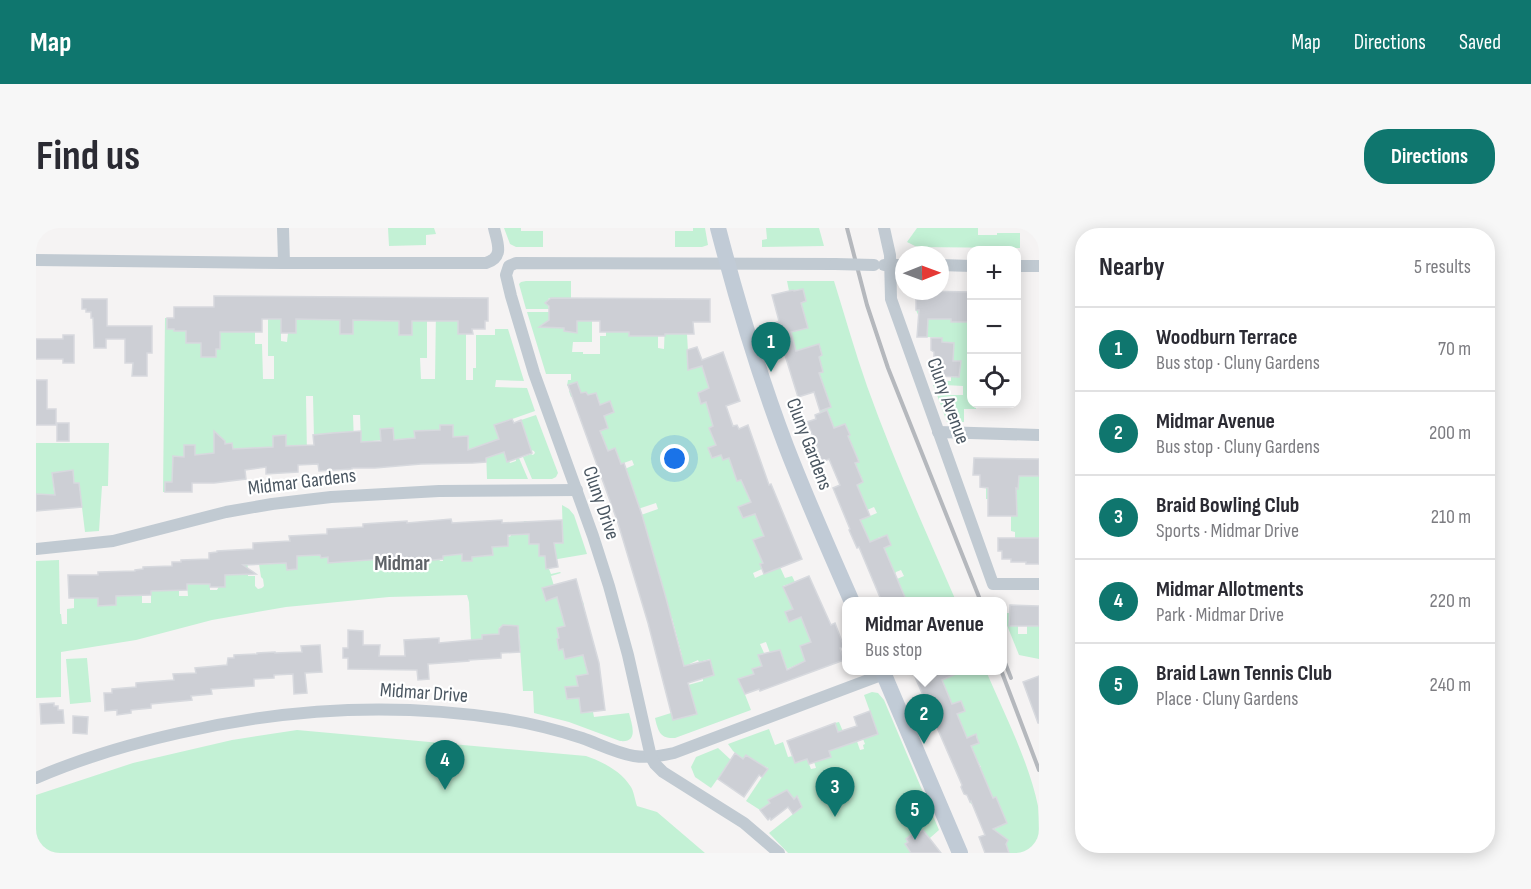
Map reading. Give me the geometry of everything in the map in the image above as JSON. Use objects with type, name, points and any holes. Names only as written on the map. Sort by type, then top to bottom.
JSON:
[{"type":"street","points":[[283,228],[284,263]]},
{"type":"street","points":[[36,260],[486,263],[496,257],[499,249],[494,228]]},
{"type":"street","name":"Cluny Gardens","points":[[718,228],[761,373],[787,448],[850,597]]},
{"type":"street","name":"Cluny Avenue","points":[[884,228],[890,255],[891,299],[993,584],[1039,585]]},
{"type":"street","name":"Cluny Drive","points":[[651,756],[622,631],[593,536],[534,373],[506,275],[509,266],[516,263],[728,264]]},
{"type":"street","points":[[728,264],[895,265]]},
{"type":"street","points":[[949,266],[967,266]]},
{"type":"street","points":[[1021,266],[1039,266]]},
{"type":"street","points":[[939,432],[1039,435]]},
{"type":"street","name":"Midmar Gardens","points":[[36,549],[113,541],[226,512],[295,501],[402,492],[577,490]]},
{"type":"street","name":"Midmar Drive","points":[[36,778],[112,750],[205,727],[265,717],[357,709],[426,710],[505,719],[572,735],[633,756],[651,756],[680,751],[875,675]]},
{"type":"street","points":[[884,675],[960,853]]},
{"type":"street","points":[[651,756],[655,765],[663,772],[739,819],[779,853]]},
{"type":"green space","points":[[388,228],[434,228],[436,234],[426,235],[426,245],[389,246]]},
{"type":"green space","points":[[504,228],[543,231],[543,247],[516,247],[510,244]]},
{"type":"green space","points":[[693,228],[705,228],[708,245],[675,247],[675,231],[693,231]]},
{"type":"green space","points":[[766,228],[819,228],[824,246],[762,247],[762,240],[767,239]]},
{"type":"green space","points":[[917,228],[978,228],[978,235],[1020,233],[1020,246],[949,247],[915,246],[907,242]]},
{"type":"green space","points":[[526,281],[571,281],[571,298],[549,298],[547,302],[549,309],[526,309],[519,284]]},
{"type":"green space","points":[[787,281],[834,281],[877,413],[954,597],[905,597],[904,595],[884,597],[876,588],[904,576],[901,570],[895,574],[884,547],[891,545],[887,535],[878,538],[879,542],[860,550],[849,525],[877,513],[874,507],[867,510],[857,485],[863,482],[861,476],[840,485],[845,468],[859,461],[855,452],[839,440],[849,435],[845,424],[834,428],[829,414],[822,416],[820,411],[831,407],[825,391],[814,394],[818,390],[814,375],[823,372],[820,361],[809,360],[822,355],[819,345],[785,355],[784,351],[795,348],[793,340],[780,342],[778,335],[807,327],[797,304],[806,301],[803,289],[789,291]]},
{"type":"green space","points":[[325,308],[325,320],[342,320],[353,334],[352,320],[400,321],[412,335],[411,321],[427,321],[427,358],[420,358],[421,379],[435,379],[436,309],[443,312],[443,321],[458,321],[458,334],[466,334],[466,380],[473,380],[473,368],[476,368],[476,335],[495,335],[495,329],[508,329],[524,381],[496,380],[495,387],[527,388],[535,411],[495,425],[507,462],[516,461],[519,458],[528,479],[487,479],[486,450],[469,456],[468,436],[452,437],[452,425],[440,425],[440,434],[426,438],[425,430],[414,431],[415,443],[403,439],[393,440],[393,428],[380,429],[383,440],[361,442],[360,415],[353,415],[354,443],[339,433],[326,433],[327,442],[314,438],[313,396],[306,396],[307,456],[305,456],[304,445],[285,446],[285,435],[273,436],[275,447],[245,453],[244,448],[219,454],[201,455],[201,483],[198,483],[195,445],[184,445],[184,457],[173,457],[172,492],[170,492],[170,483],[165,482],[165,492],[163,492],[165,318],[167,318],[167,329],[201,330],[201,357],[216,357],[217,327],[229,332],[241,332],[242,321],[255,319],[255,344],[262,344],[263,379],[274,379],[274,356],[268,356],[268,319],[285,319],[281,329],[281,341],[287,342],[288,333],[296,333],[295,319],[316,319]]},
{"type":"green space","points":[[916,310],[919,310],[919,316],[951,317],[951,321],[955,322],[966,317],[967,408],[976,409],[964,409],[964,422],[947,422],[937,395],[963,395],[963,386],[945,385],[945,389],[935,389],[933,385],[942,385],[943,381],[951,381],[951,377],[959,377],[961,361],[953,361],[954,343],[942,342],[942,338],[927,337],[928,318],[919,317]]},
{"type":"green space","points":[[527,312],[549,312],[549,321],[546,325],[564,323],[564,331],[577,331],[576,321],[592,321],[592,342],[573,342],[572,352],[600,354],[600,336],[606,336],[606,324],[629,332],[630,336],[658,336],[658,348],[664,349],[665,322],[687,334],[689,370],[713,362],[710,390],[698,393],[701,404],[711,400],[714,402],[707,405],[708,409],[731,419],[710,428],[717,445],[709,448],[712,458],[721,455],[733,456],[737,481],[753,475],[744,486],[751,503],[739,507],[743,518],[755,513],[777,530],[754,540],[773,559],[760,564],[762,569],[753,573],[755,578],[780,567],[785,578],[792,576],[795,582],[783,586],[794,608],[785,612],[789,622],[801,616],[805,627],[818,630],[833,624],[837,633],[800,646],[805,661],[787,669],[780,650],[770,653],[766,642],[760,644],[764,653],[759,656],[763,665],[752,669],[756,681],[739,679],[751,710],[675,738],[663,736],[659,730],[655,718],[671,713],[674,720],[696,714],[688,685],[714,675],[710,659],[699,662],[698,660],[661,672],[682,656],[672,618],[655,605],[667,601],[641,515],[658,509],[656,503],[626,513],[613,474],[634,465],[632,460],[621,464],[615,448],[594,456],[597,436],[602,434],[600,431],[608,428],[604,415],[614,412],[610,402],[601,406],[596,393],[588,395],[586,392],[571,397],[569,391],[579,388],[577,382],[567,386],[568,380],[571,380],[571,374],[546,374]]},
{"type":"green space","points":[[536,415],[558,473],[552,479],[532,479],[523,457],[535,453],[531,450],[521,420]]},
{"type":"green space","points":[[36,443],[109,443],[108,486],[102,486],[99,531],[85,532],[79,483],[74,483],[73,471],[52,473],[56,510],[43,510],[36,494]]},
{"type":"green space","points":[[1019,476],[1039,476],[1038,543],[1026,538],[1015,538],[1015,532],[1011,531],[1011,510],[998,499],[986,499],[986,488],[1018,488]]},
{"type":"green space","points":[[562,505],[574,515],[587,554],[546,561],[546,569],[549,569],[551,574],[561,573],[551,576],[554,586],[542,589],[546,600],[557,596],[560,608],[583,602],[584,605],[572,608],[566,626],[557,629],[559,650],[569,648],[594,652],[588,672],[600,670],[600,672],[576,676],[578,687],[566,687],[567,699],[579,697],[581,713],[593,712],[594,717],[629,713],[633,732],[630,739],[626,741],[534,713],[533,691],[523,691],[519,633],[507,625],[499,628],[499,634],[482,635],[483,659],[472,660],[467,595],[389,597],[286,607],[212,620],[136,640],[61,652],[61,697],[36,698],[36,561],[59,560],[60,614],[62,624],[67,624],[67,609],[74,608],[74,598],[98,598],[98,606],[116,605],[116,596],[142,595],[142,603],[151,603],[151,591],[168,591],[167,566],[173,590],[179,590],[179,596],[188,596],[187,584],[205,584],[204,559],[209,559],[210,590],[217,590],[225,575],[243,574],[242,550],[247,549],[248,576],[255,576],[255,586],[258,589],[264,586],[259,564],[276,563],[286,549],[287,570],[297,569],[296,556],[313,555],[320,550],[321,557],[326,557],[327,547],[328,562],[382,558],[382,561],[387,561],[387,563],[401,544],[402,563],[415,563],[415,543],[443,561],[443,556],[460,533],[462,561],[472,561],[471,545],[493,555],[492,546],[508,546],[511,528],[524,534],[524,521],[529,521],[529,544],[540,544],[540,556],[551,556],[550,544],[563,543]]},
{"type":"green space","points":[[1007,613],[1010,613],[1009,625],[1018,626],[1018,634],[1027,634],[1027,626],[1039,626],[1039,659],[1019,655],[1007,625]]},
{"type":"green space","points":[[87,658],[91,702],[70,704],[66,659]]},
{"type":"green space","points":[[949,675],[988,675],[1034,789],[1038,806],[1039,853],[1002,853],[988,832],[1007,823],[975,802],[971,804],[975,770],[981,767],[977,760],[955,769],[953,765],[971,746],[979,743],[975,734],[967,738],[956,713],[963,706],[960,701],[953,705],[927,705],[924,699],[945,690],[941,680],[950,677]]},
{"type":"green space","points":[[872,692],[878,693],[884,700],[939,830],[913,853],[788,853],[769,833],[802,807],[798,797],[794,799],[787,790],[778,797],[768,800],[770,803],[760,810],[746,801],[768,768],[764,766],[757,777],[755,761],[746,755],[738,763],[741,758],[728,744],[769,729],[775,745],[783,742],[788,757],[793,756],[796,763],[807,759],[811,769],[816,768],[805,734],[831,757],[829,751],[843,746],[835,723],[839,722],[847,741],[853,739],[849,729],[852,727],[860,750],[864,749],[863,739],[878,734],[864,695]]},
{"type":"green space","points":[[297,730],[586,756],[617,772],[631,787],[637,806],[657,812],[705,853],[36,853],[36,795],[133,763],[232,740]]},
{"type":"green space","points":[[718,748],[731,760],[711,788],[695,777],[691,767],[696,757]]},
{"type":"building","points":[[803,289],[806,301],[801,303],[808,328],[791,332],[796,351],[819,344],[822,355],[819,357],[823,372],[819,373],[831,407],[820,411],[814,392],[798,397],[775,323],[779,321],[772,295]]},
{"type":"building","points":[[949,292],[967,292],[967,322],[928,319],[927,337],[917,337],[919,310],[916,310],[916,300],[949,300]]},
{"type":"building","points":[[214,296],[488,298],[488,321],[485,321],[485,329],[472,329],[473,334],[458,334],[458,321],[412,321],[412,335],[399,335],[399,321],[353,320],[353,334],[340,334],[340,320],[296,319],[296,333],[281,333],[281,319],[262,319],[262,332],[220,332],[220,349],[216,349],[216,357],[201,357],[201,343],[186,343],[186,331],[167,329],[167,318],[174,318],[174,307],[214,307]]},
{"type":"building","points":[[551,298],[710,299],[710,322],[693,322],[694,334],[665,334],[665,336],[629,336],[629,332],[600,332],[600,321],[577,321],[577,333],[564,331],[564,328],[539,327],[549,320],[549,306],[545,303]]},
{"type":"building","points":[[82,299],[107,299],[107,326],[152,326],[152,353],[147,353],[147,376],[132,376],[133,363],[125,363],[125,339],[106,339],[106,348],[94,348],[93,318],[91,318],[91,312],[82,309]]},
{"type":"building","points":[[63,335],[74,335],[74,363],[63,363],[63,359],[36,359],[36,339],[63,339]]},
{"type":"building","points":[[931,338],[942,338],[942,342],[954,343],[953,361],[961,361],[959,377],[936,376]]},
{"type":"building","points":[[697,347],[702,360],[723,352],[740,401],[726,406],[733,426],[737,425],[739,429],[748,425],[769,485],[771,484],[802,559],[764,574],[760,564],[763,563],[753,540],[764,536],[755,514],[743,518],[738,507],[751,502],[741,480],[737,481],[729,458],[723,460],[721,455],[712,458],[708,448],[716,445],[709,428],[713,426],[706,402],[701,404],[698,393],[709,388],[702,366],[688,370],[687,350]]},
{"type":"building","points":[[36,380],[47,380],[47,409],[56,409],[56,425],[36,425]]},
{"type":"building","points":[[577,382],[581,393],[586,392],[588,395],[596,393],[600,405],[610,401],[614,412],[604,416],[608,428],[600,431],[608,451],[615,448],[621,464],[624,463],[642,515],[684,666],[710,660],[714,675],[688,683],[697,714],[673,720],[648,623],[618,523],[568,385]]},
{"type":"building","points":[[827,410],[834,428],[845,424],[859,462],[855,463],[863,482],[857,485],[870,516],[860,520],[870,542],[887,535],[891,545],[884,548],[905,597],[880,597],[859,547],[857,548],[849,530],[833,488],[840,485],[829,459],[822,462],[807,422],[816,419],[815,415]]},
{"type":"building","points":[[512,419],[514,423],[521,420],[532,453],[507,462],[504,452],[486,458],[486,462],[473,463],[319,471],[318,464],[298,465],[298,472],[266,474],[266,467],[245,470],[246,479],[192,483],[192,492],[165,492],[165,482],[172,482],[173,456],[184,457],[184,445],[195,445],[195,455],[214,453],[214,431],[225,441],[225,444],[232,443],[233,449],[273,447],[273,436],[286,435],[286,446],[314,445],[313,435],[361,431],[361,442],[381,441],[380,429],[393,428],[394,440],[415,438],[414,431],[440,430],[440,425],[453,425],[453,437],[468,436],[468,450],[499,439],[494,425]]},
{"type":"building","points":[[57,423],[69,423],[69,441],[57,441]]},
{"type":"building","points":[[974,458],[1039,459],[1039,476],[1019,476],[1018,489],[1016,488],[1017,516],[988,516],[988,488],[980,487],[980,475],[973,475]]},
{"type":"building","points":[[73,470],[74,483],[79,483],[82,507],[36,511],[36,494],[55,495],[52,473]]},
{"type":"building","points":[[451,519],[452,523],[562,520],[563,543],[554,543],[558,567],[546,569],[545,556],[539,556],[539,544],[529,544],[529,534],[508,535],[508,546],[492,547],[493,555],[472,557],[472,561],[462,561],[462,554],[443,556],[443,559],[402,563],[382,562],[382,559],[328,563],[328,557],[321,558],[320,555],[297,556],[297,569],[287,570],[286,563],[243,565],[256,574],[225,575],[225,587],[210,587],[210,584],[187,584],[187,590],[151,591],[151,595],[116,596],[116,605],[98,606],[98,598],[69,598],[68,575],[98,575],[98,572],[135,571],[143,567],[172,566],[172,562],[181,562],[181,560],[209,559],[209,553],[217,551],[253,549],[253,543],[290,541],[289,536],[327,534],[327,529],[363,527],[363,524]]},
{"type":"building","points":[[998,538],[1039,538],[1039,564],[1002,559],[1002,551],[998,551]]},
{"type":"building","points":[[809,576],[831,625],[835,623],[842,642],[840,648],[842,661],[760,691],[759,689],[745,694],[738,679],[754,674],[752,669],[762,666],[758,655],[780,650],[787,670],[805,661],[800,646],[811,642],[801,617],[789,622],[785,612],[793,609],[783,587]]},
{"type":"building","points":[[576,579],[599,663],[605,710],[581,713],[579,698],[567,699],[565,687],[578,686],[576,676],[588,674],[583,655],[565,659],[563,649],[559,650],[557,628],[565,626],[557,597],[546,601],[542,588]]},
{"type":"building","points":[[1010,605],[1039,606],[1039,626],[1009,626]]},
{"type":"building","points":[[503,625],[518,626],[520,652],[501,653],[501,658],[428,664],[429,679],[418,680],[417,670],[348,669],[348,658],[343,658],[343,648],[348,648],[348,630],[363,631],[363,645],[380,645],[379,656],[405,656],[404,640],[439,638],[439,643],[482,639],[482,635],[499,634],[499,629]]},
{"type":"building","points":[[320,645],[322,672],[305,673],[307,693],[294,694],[293,674],[274,675],[274,678],[254,679],[254,686],[211,689],[212,694],[191,696],[192,700],[151,704],[151,708],[131,710],[131,713],[117,715],[117,710],[105,711],[104,693],[112,693],[112,689],[136,687],[136,683],[174,680],[173,674],[196,673],[195,668],[227,665],[228,658],[234,658],[234,655],[302,652],[301,646]]},
{"type":"building","points":[[914,675],[954,675],[942,680],[952,704],[961,701],[965,711],[957,714],[967,738],[976,734],[979,743],[971,746],[993,798],[996,797],[1007,823],[993,829],[1008,840],[1006,844],[1009,853],[985,853],[979,837],[985,835],[971,801],[964,794]]},
{"type":"building","points":[[1039,676],[1039,723],[1038,723],[1023,682]]},
{"type":"building","points":[[54,703],[54,706],[58,706],[58,710],[63,710],[64,723],[41,724],[40,704]]},
{"type":"building","points":[[870,711],[878,734],[829,751],[831,757],[809,764],[807,759],[795,763],[787,741],[835,723],[838,732],[857,726],[854,717]]},
{"type":"building","points":[[73,716],[88,717],[87,734],[73,733]]},
{"type":"building","points":[[735,753],[743,759],[746,755],[768,769],[762,777],[759,775],[744,797],[718,779]]},
{"type":"building","points":[[787,790],[794,799],[797,796],[802,807],[793,814],[788,807],[768,820],[760,810],[770,803],[768,800]]},
{"type":"building","points":[[918,829],[920,832],[923,830],[941,853],[911,853],[905,844],[908,842],[906,839]]},
{"type":"railway","points":[[847,228],[867,305],[888,368],[979,597]]},
{"type":"railway","points":[[1007,668],[1011,678]]},
{"type":"railway","points":[[1003,675],[1039,770]]},
{"type":"place","name":"Woodburn Terrace","points":[[771,372]]},
{"type":"place","name":"Midmar Avenue","points":[[924,744]]},
{"type":"place","name":"Midmar Allotments","points":[[445,790]]},
{"type":"place","name":"Braid Bowling Club","points":[[835,817]]},
{"type":"place","name":"Braid Lawn Tennis Club","points":[[915,840]]},
{"type":"district","name":"Midmar","points":[[402,563]]}]
